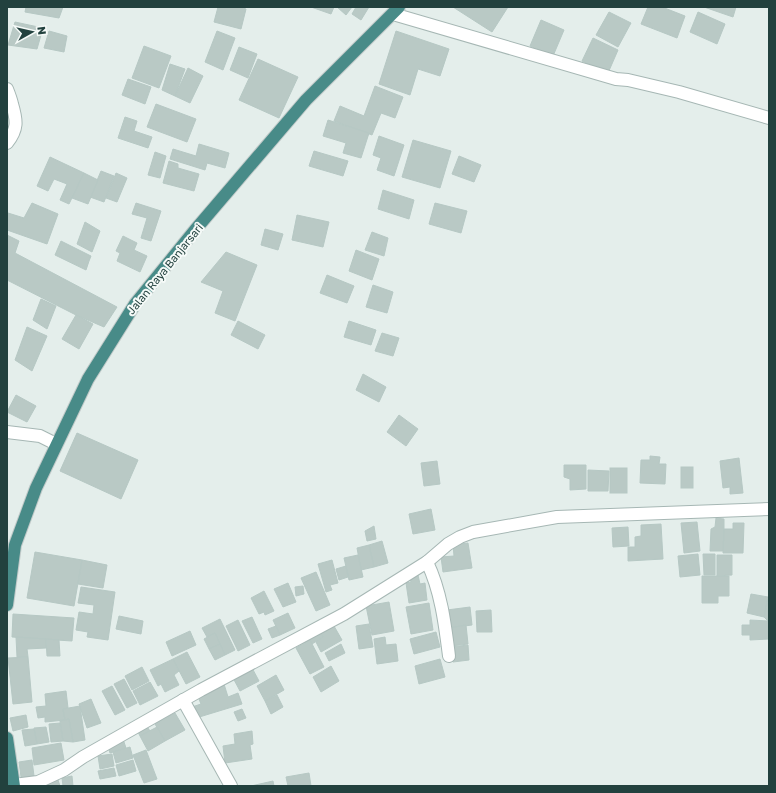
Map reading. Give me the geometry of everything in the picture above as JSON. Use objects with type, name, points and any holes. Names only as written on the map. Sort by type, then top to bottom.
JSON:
[{"type":"highway","name":"Jalan Raya Banjarsari","points":[[7,605],[15,545],[36,488],[88,379],[135,304],[195,230],[306,100],[396,10]]},
{"type":"highway","points":[[7,738],[14,785]]},
{"type":"street","points":[[396,10],[616,79],[628,80],[679,92],[769,118]]},
{"type":"street","points":[[7,89],[16,118],[13,136],[7,143]]},
{"type":"street","points":[[7,432],[40,436],[56,444]]},
{"type":"street","points":[[14,785],[38,782],[64,770],[83,757],[183,700],[344,614],[426,562],[448,544],[467,535],[557,517],[769,509]]},
{"type":"street","points":[[426,562],[433,575],[443,613],[449,656]]},
{"type":"street","points":[[183,700],[231,786]]},
{"type":"building","points":[[26,7],[63,7],[59,18],[25,12]]},
{"type":"building","points":[[218,7],[240,7],[246,9],[241,29],[214,22]]},
{"type":"building","points":[[311,7],[334,7],[331,14]]},
{"type":"building","points":[[337,7],[352,7],[346,15]]},
{"type":"building","points":[[356,7],[369,7],[361,20],[352,14]]},
{"type":"building","points":[[453,7],[508,7],[492,32]]},
{"type":"building","points":[[648,7],[662,7],[685,16],[677,38],[641,24]]},
{"type":"building","points":[[704,7],[736,7],[733,17]]},
{"type":"building","points":[[609,12],[631,23],[618,47],[596,35]]},
{"type":"building","points":[[698,12],[725,24],[717,44],[690,32]]},
{"type":"building","points":[[541,20],[564,30],[553,56],[530,46]]},
{"type":"building","points":[[15,22],[43,28],[37,49],[8,45]]},
{"type":"building","points":[[49,31],[67,36],[64,52],[44,48]]},
{"type":"building","points":[[217,31],[235,38],[223,70],[205,62]]},
{"type":"building","points":[[396,31],[449,49],[440,76],[418,69],[410,95],[379,84]]},
{"type":"building","points":[[593,38],[618,50],[608,73],[582,61]]},
{"type":"building","points":[[144,46],[171,56],[159,88],[132,78]]},
{"type":"building","points":[[239,47],[257,54],[248,78],[230,70]]},
{"type":"building","points":[[258,59],[298,77],[279,118],[239,100]]},
{"type":"building","points":[[170,64],[185,69],[175,96],[162,90]]},
{"type":"building","points":[[188,68],[203,76],[190,103],[175,96]]},
{"type":"building","points":[[128,79],[151,87],[145,104],[122,95]]},
{"type":"building","points":[[375,86],[403,97],[395,118],[381,113],[372,135],[334,121],[340,106],[364,116]]},
{"type":"building","points":[[156,104],[196,119],[187,142],[147,127]]},
{"type":"building","points":[[125,117],[137,121],[134,131],[152,137],[148,148],[118,138]]},
{"type":"building","points":[[328,120],[369,133],[361,158],[343,153],[346,143],[323,136]]},
{"type":"building","points":[[379,136],[404,145],[394,176],[377,170],[381,158],[373,155]]},
{"type":"building","points":[[413,140],[451,151],[440,188],[402,177]]},
{"type":"building","points":[[199,144],[229,153],[225,168],[207,163],[205,170],[170,159],[173,149],[196,156]]},
{"type":"building","points":[[314,151],[348,161],[343,176],[309,166]]},
{"type":"building","points":[[155,152],[166,156],[160,178],[148,175]]},
{"type":"building","points":[[459,156],[481,165],[474,182],[452,174]]},
{"type":"building","points":[[50,157],[84,173],[69,204],[60,200],[67,184],[54,179],[48,191],[37,186]]},
{"type":"building","points":[[169,161],[178,164],[178,168],[199,174],[194,191],[163,183]]},
{"type":"building","points":[[101,171],[114,176],[104,202],[90,197]]},
{"type":"building","points":[[84,173],[98,180],[88,204],[72,198]]},
{"type":"building","points":[[116,173],[127,178],[117,202],[106,198]]},
{"type":"building","points":[[383,190],[414,200],[409,219],[378,209]]},
{"type":"building","points":[[32,203],[58,214],[47,244],[7,230],[8,213],[24,218]]},
{"type":"building","points":[[136,203],[161,211],[151,241],[141,238],[147,218],[132,214]]},
{"type":"building","points":[[435,203],[467,211],[461,233],[429,224]]},
{"type":"building","points":[[297,215],[329,222],[323,247],[292,240]]},
{"type":"building","points":[[85,222],[100,231],[92,252],[77,244]]},
{"type":"building","points":[[265,229],[283,234],[278,250],[261,245]]},
{"type":"building","points":[[372,232],[388,238],[384,256],[365,250]]},
{"type":"building","points":[[7,235],[19,241],[15,253],[117,307],[104,327],[76,315],[7,280]]},
{"type":"building","points":[[123,236],[137,243],[134,250],[147,256],[140,272],[117,261],[120,253],[116,251]]},
{"type":"building","points":[[61,241],[91,256],[86,270],[55,255]]},
{"type":"building","points":[[356,250],[379,259],[372,280],[349,271]]},
{"type":"building","points":[[226,252],[257,265],[235,321],[215,313],[223,291],[201,282]]},
{"type":"building","points":[[327,275],[354,286],[347,303],[320,293]]},
{"type":"building","points":[[373,285],[393,292],[387,313],[366,307]]},
{"type":"building","points":[[41,299],[56,306],[47,329],[33,320]]},
{"type":"building","points":[[76,315],[93,324],[79,349],[62,339]]},
{"type":"building","points":[[238,321],[265,335],[258,349],[231,335]]},
{"type":"building","points":[[349,321],[376,330],[371,345],[344,337]]},
{"type":"building","points":[[27,327],[47,336],[32,371],[15,360]]},
{"type":"building","points":[[382,333],[399,338],[393,356],[375,351]]},
{"type":"building","points":[[363,374],[386,387],[379,402],[356,390]]},
{"type":"building","points":[[16,395],[36,406],[27,422],[7,412]]},
{"type":"building","points":[[399,415],[418,429],[406,446],[387,432]]},
{"type":"building","points":[[77,433],[138,460],[121,499],[60,471]]},
{"type":"building","points":[[650,456],[660,457],[659,464],[666,464],[665,484],[640,483],[641,460],[650,460]]},
{"type":"building","points":[[739,458],[743,493],[730,494],[730,487],[723,488],[720,461]]},
{"type":"building","points":[[437,461],[440,484],[424,486],[421,463]]},
{"type":"building","points":[[564,465],[586,465],[586,489],[570,490],[570,479],[564,477]]},
{"type":"building","points":[[681,467],[693,467],[693,488],[681,488]]},
{"type":"building","points":[[610,468],[627,468],[627,493],[610,493]]},
{"type":"building","points":[[588,470],[609,471],[608,491],[588,491]]},
{"type":"building","points":[[431,509],[435,530],[413,534],[409,514]]},
{"type":"building","points":[[716,518],[724,519],[724,551],[710,551],[711,529],[715,527]]},
{"type":"building","points":[[697,522],[700,551],[684,553],[681,523]]},
{"type":"building","points":[[733,523],[744,523],[743,553],[723,553],[724,529],[733,529]]},
{"type":"building","points":[[661,524],[663,559],[628,561],[628,547],[635,547],[635,537],[641,536],[641,525]]},
{"type":"building","points":[[374,526],[376,539],[367,541],[365,531]]},
{"type":"building","points":[[628,527],[629,546],[613,547],[612,528]]},
{"type":"building","points":[[382,541],[388,563],[374,567],[369,545]]},
{"type":"building","points":[[468,543],[472,568],[443,572],[441,557],[454,556],[453,545]]},
{"type":"building","points":[[369,545],[374,567],[361,570],[357,548]]},
{"type":"building","points":[[35,552],[82,560],[74,606],[27,598]]},
{"type":"building","points":[[698,554],[700,575],[680,577],[678,556]]},
{"type":"building","points":[[703,554],[715,554],[715,575],[704,575]]},
{"type":"building","points":[[358,555],[363,577],[349,580],[344,558]]},
{"type":"building","points":[[717,555],[732,555],[732,575],[717,576]]},
{"type":"building","points":[[82,560],[107,565],[103,588],[78,584]]},
{"type":"building","points":[[332,560],[338,583],[330,585],[332,590],[326,592],[318,564]]},
{"type":"building","points":[[346,566],[348,577],[339,580],[336,569]]},
{"type":"building","points":[[316,572],[330,605],[316,611],[301,578]]},
{"type":"building","points":[[418,575],[420,584],[425,583],[427,600],[409,603],[406,583],[411,582],[410,577]]},
{"type":"building","points":[[702,576],[729,576],[729,596],[718,596],[718,603],[702,603]]},
{"type":"building","points":[[288,583],[296,602],[283,607],[274,589]]},
{"type":"building","points":[[303,586],[304,594],[296,596],[295,587]]},
{"type":"building","points":[[81,587],[115,592],[108,640],[87,637],[88,632],[76,630],[79,612],[93,614],[94,605],[78,603]]},
{"type":"building","points":[[264,591],[274,611],[265,615],[264,612],[259,614],[251,598]]},
{"type":"building","points":[[751,594],[768,597],[764,617],[747,613]]},
{"type":"building","points":[[769,599],[768,621],[764,617]]},
{"type":"building","points":[[389,602],[394,631],[372,635],[366,606]]},
{"type":"building","points":[[429,603],[433,630],[411,634],[406,607]]},
{"type":"building","points":[[470,607],[472,625],[449,628],[447,610]]},
{"type":"building","points":[[491,610],[492,632],[477,632],[476,611]]},
{"type":"building","points":[[288,613],[295,628],[280,635],[273,620]]},
{"type":"building","points":[[13,614],[74,618],[72,641],[12,637]]},
{"type":"building","points":[[119,616],[143,621],[141,634],[116,629]]},
{"type":"building","points":[[252,617],[262,639],[253,643],[242,621]]},
{"type":"building","points":[[220,619],[235,650],[225,655],[215,633],[207,637],[202,628]]},
{"type":"building","points":[[238,620],[250,645],[238,651],[226,626]]},
{"type":"building","points":[[750,620],[768,621],[769,639],[750,640],[750,635],[742,635],[742,625],[750,625]]},
{"type":"building","points":[[369,624],[373,647],[359,649],[356,626]]},
{"type":"building","points":[[466,625],[468,644],[451,646],[449,628]]},
{"type":"building","points":[[276,626],[280,635],[272,638],[268,629]]},
{"type":"building","points":[[334,626],[342,640],[321,652],[316,642],[323,637],[321,634]]},
{"type":"building","points":[[318,629],[323,637],[312,644],[307,635]]},
{"type":"building","points":[[190,631],[196,645],[172,656],[166,642]]},
{"type":"building","points":[[436,632],[440,647],[414,654],[410,639]]},
{"type":"building","points":[[215,633],[220,644],[209,649],[204,639]]},
{"type":"building","points":[[16,637],[46,639],[46,648],[27,649],[28,657],[17,657]]},
{"type":"building","points":[[385,637],[386,645],[396,644],[398,661],[377,664],[374,639]]},
{"type":"building","points":[[46,639],[59,640],[60,656],[47,656]]},
{"type":"building","points":[[310,640],[324,667],[310,674],[296,648]]},
{"type":"building","points":[[220,644],[225,655],[215,660],[209,649]]},
{"type":"building","points":[[341,644],[345,653],[329,661],[325,653]]},
{"type":"building","points":[[468,645],[469,660],[453,662],[451,647]]},
{"type":"building","points":[[187,652],[200,677],[186,684],[173,659]]},
{"type":"building","points":[[28,657],[32,702],[13,704],[8,658]]},
{"type":"building","points":[[173,659],[179,671],[174,675],[179,685],[165,692],[161,684],[158,686],[150,670]]},
{"type":"building","points":[[440,659],[445,677],[419,684],[415,666]]},
{"type":"building","points":[[251,666],[259,681],[240,691],[232,676]]},
{"type":"building","points":[[331,666],[339,681],[321,692],[313,677]]},
{"type":"building","points":[[142,667],[149,681],[132,690],[125,676]]},
{"type":"building","points":[[276,675],[284,690],[265,701],[257,686]]},
{"type":"building","points":[[124,679],[137,703],[127,708],[114,684]]},
{"type":"building","points":[[150,682],[158,696],[140,705],[133,691]]},
{"type":"building","points":[[224,684],[228,697],[238,693],[242,704],[196,718],[192,707],[201,704],[197,694]]},
{"type":"building","points":[[112,686],[125,710],[115,715],[102,691]]},
{"type":"building","points":[[66,691],[68,708],[63,709],[65,720],[45,722],[45,717],[38,718],[36,707],[46,706],[45,694]]},
{"type":"building","points":[[277,695],[283,707],[271,714],[265,701]]},
{"type":"building","points":[[91,699],[101,723],[87,728],[79,704]]},
{"type":"building","points":[[80,706],[85,740],[73,742],[69,719],[65,720],[63,709]]},
{"type":"building","points":[[242,709],[246,718],[238,721],[234,712]]},
{"type":"building","points":[[175,713],[185,730],[165,741],[155,724]]},
{"type":"building","points":[[26,715],[28,727],[13,731],[10,718]]},
{"type":"building","points":[[69,719],[73,742],[63,741],[60,721]]},
{"type":"building","points":[[60,723],[63,741],[51,742],[49,724]]},
{"type":"building","points":[[146,725],[150,731],[140,736],[137,730]]},
{"type":"building","points":[[46,727],[49,742],[37,744],[34,728]]},
{"type":"building","points":[[157,727],[165,741],[148,751],[140,736]]},
{"type":"building","points":[[34,729],[37,744],[25,746],[22,730]]},
{"type":"building","points":[[252,731],[253,744],[250,745],[252,759],[225,763],[223,746],[235,744],[234,734]]},
{"type":"building","points":[[123,739],[126,748],[110,753],[107,744]]},
{"type":"building","points":[[61,743],[64,760],[34,765],[32,748]]},
{"type":"building","points":[[130,747],[133,758],[116,763],[113,752]]},
{"type":"building","points":[[146,750],[157,779],[144,783],[133,755]]},
{"type":"building","points":[[112,754],[114,766],[100,769],[98,756]]},
{"type":"building","points":[[32,760],[34,776],[21,777],[19,762]]},
{"type":"building","points":[[133,760],[136,771],[119,776],[116,765]]},
{"type":"building","points":[[114,768],[116,776],[100,779],[98,771]]},
{"type":"building","points":[[309,773],[311,786],[288,786],[286,777]]},
{"type":"building","points":[[72,776],[73,786],[63,786],[62,778]]},
{"type":"building","points":[[58,780],[60,786],[49,786],[48,782]]},
{"type":"building","points":[[273,781],[274,786],[251,786]]}]
